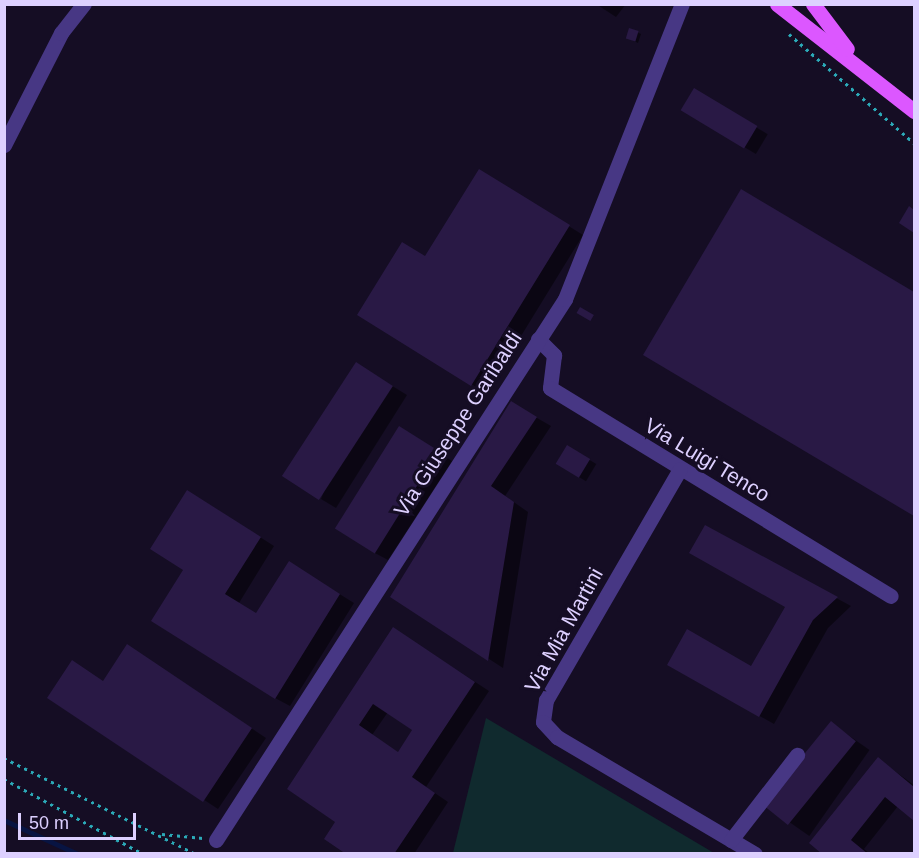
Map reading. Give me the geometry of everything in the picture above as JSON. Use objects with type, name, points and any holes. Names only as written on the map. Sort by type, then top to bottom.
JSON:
[{"type":"main road","points":[[777,4],[856,61],[915,111]]},
{"type":"main road","points":[[813,4],[856,61]]},
{"type":"street","points":[[4,145],[61,33],[84,4]]},
{"type":"street","name":"Via Giuseppe Garibaldi","points":[[216,840],[565,299],[682,4]]},
{"type":"street","name":"Via Luigi Tenco","points":[[538,339],[554,355],[550,388],[891,596]]},
{"type":"street","name":"Via Mia Martini","points":[[680,469],[546,700],[543,722],[557,737],[755,854]]},
{"type":"street","points":[[731,840],[797,755]]},
{"type":"path","points":[[778,26],[915,143]]},
{"type":"path","points":[[4,758],[196,854]]},
{"type":"path","points":[[4,779],[143,854]]},
{"type":"path","points":[[160,834],[216,840]]},
{"type":"green space","points":[[486,718],[714,853],[453,853]]},
{"type":"building","points":[[629,28],[639,31],[635,41],[626,39]]},
{"type":"building","points":[[694,88],[757,126],[744,148],[681,110]]},
{"type":"building","points":[[479,169],[570,225],[471,386],[357,315],[402,242],[425,256]]},
{"type":"building","points":[[741,189],[914,292],[914,516],[643,355]]},
{"type":"building","points":[[909,206],[914,210],[914,233],[899,223]]},
{"type":"building","points":[[580,307],[594,315],[590,321],[576,313]]},
{"type":"building","points":[[356,362],[393,386],[319,500],[282,476]]},
{"type":"building","points":[[511,401],[537,417],[491,486],[514,502],[488,661],[390,597]]},
{"type":"building","points":[[399,426],[439,451],[375,554],[335,529]]},
{"type":"building","points":[[567,445],[590,459],[579,478],[556,464]]},
{"type":"building","points":[[187,490],[261,537],[225,594],[256,613],[289,561],[340,594],[275,699],[151,621],[183,570],[150,549]]},
{"type":"building","points":[[705,525],[838,597],[813,620],[759,717],[667,665],[687,629],[751,666],[785,607],[689,553]]},
{"type":"building","points":[[393,627],[475,682],[412,777],[435,793],[394,854],[346,854],[324,839],[335,822],[287,789]],"holes":[[[373,704],[412,730],[398,752],[359,725]]]},
{"type":"building","points":[[127,644],[252,728],[203,802],[47,698],[72,660],[103,681]]},
{"type":"building","points":[[831,721],[856,741],[788,825],[763,805]]},
{"type":"building","points":[[878,757],[914,787],[914,821],[885,797],[851,840],[868,854],[822,854],[809,843]]},
{"type":"waterway","points":[[4,820],[78,854]]}]
